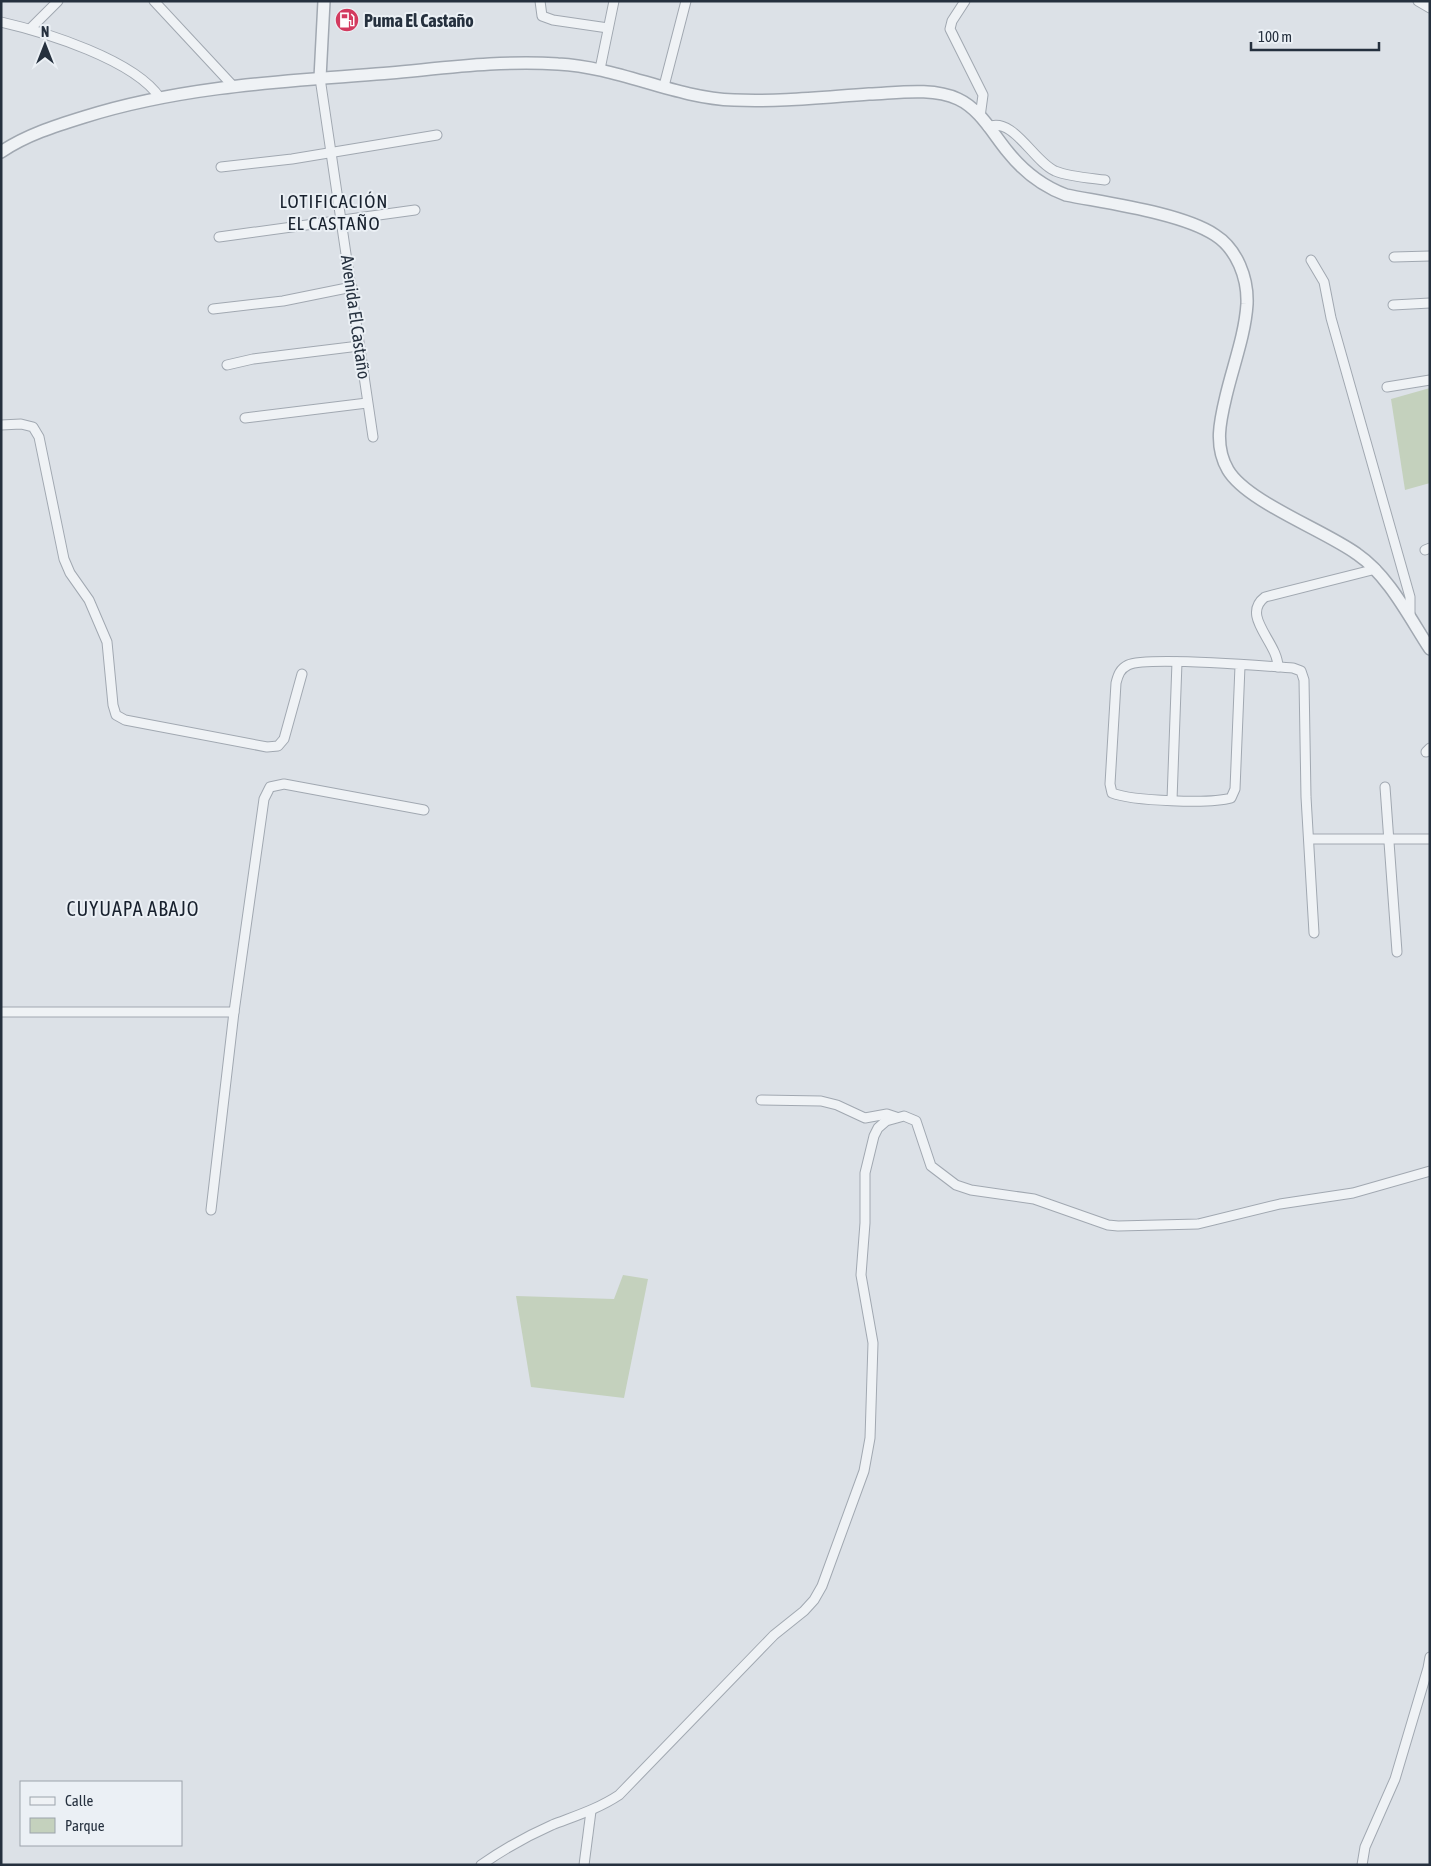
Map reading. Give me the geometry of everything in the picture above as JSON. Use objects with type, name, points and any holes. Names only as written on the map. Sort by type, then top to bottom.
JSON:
[{"type":"street","points":[[154,1],[234,87]]},
{"type":"street","points":[[320,78],[324,1]]},
{"type":"street","points":[[540,1],[542,16],[553,20],[608,28]]},
{"type":"street","points":[[600,69],[614,1]]},
{"type":"street","points":[[664,86],[686,1]]},
{"type":"street","points":[[965,1],[952,22],[950,29],[983,95],[980,117]]},
{"type":"street","points":[[1418,1],[1430,8]]},
{"type":"street","points":[[30,28],[53,3]]},
{"type":"street","points":[[1,22],[30,28],[89,50],[140,76],[154,88],[160,98]]},
{"type":"street","points":[[1,152],[32,135],[61,124],[160,98],[234,87],[320,78],[500,64],[559,64],[600,69],[703,97],[750,101],[927,93],[959,100],[980,117],[1022,168],[1048,188],[1066,195],[1178,219],[1216,235],[1228,246],[1243,271],[1247,303],[1220,426],[1219,441],[1222,457],[1229,471],[1239,484],[1256,496],[1343,545],[1376,569],[1430,649]]},
{"type":"street","name":"Avenida El Castaño","points":[[320,78],[373,437]]},
{"type":"street","points":[[988,127],[994,124],[1009,128],[1040,159],[1055,170],[1105,180]]},
{"type":"street","points":[[221,167],[437,135]]},
{"type":"street","points":[[219,237],[416,210]]},
{"type":"street","points":[[1394,257],[1430,256]]},
{"type":"street","points":[[1311,260],[1324,282],[1331,318],[1410,597],[1410,618]]},
{"type":"street","points":[[213,309],[283,301],[352,287]]},
{"type":"street","points":[[1393,305],[1430,303]]},
{"type":"street","points":[[227,365],[253,359],[316,353],[359,346]]},
{"type":"street","points":[[1387,387],[1430,380]]},
{"type":"street","points":[[245,418],[367,403]]},
{"type":"street","points":[[1,425],[21,424],[33,427],[39,437],[64,559],[70,573],[90,600],[106,642],[113,705],[116,715],[134,722],[267,747],[278,746],[284,739],[302,674]]},
{"type":"street","points":[[1278,667],[1276,651],[1257,620],[1255,612],[1257,603],[1265,597],[1376,569]]},
{"type":"street","points":[[1240,666],[1235,789],[1231,798],[1222,801],[1172,800],[1121,797],[1112,793],[1110,784],[1116,683],[1119,671],[1128,664],[1176,662],[1293,668],[1301,671],[1304,680],[1306,796],[1314,933]]},
{"type":"street","points":[[1172,800],[1176,662]]},
{"type":"street","points":[[211,1210],[234,1012],[264,799],[270,787],[284,784],[424,810]]},
{"type":"street","points":[[1385,787],[1397,952]]},
{"type":"street","points":[[1309,839],[1430,838]]},
{"type":"street","points":[[1,1012],[234,1012]]},
{"type":"street","points":[[761,1100],[821,1101],[837,1105],[865,1118],[887,1114],[910,1117],[916,1121],[931,1166],[956,1185],[970,1190],[1034,1199],[1113,1225],[1198,1224],[1280,1204],[1353,1193],[1430,1171]]},
{"type":"street","points":[[481,1865],[520,1840],[591,1811],[626,1789],[774,1635],[814,1600],[822,1586],[868,1456],[874,1364],[872,1331],[860,1275],[865,1223],[864,1187],[874,1136],[886,1121],[896,1116]]},
{"type":"street","points":[[1362,1865],[1365,1847],[1395,1778],[1430,1657]]},
{"type":"street","points":[[584,1865],[591,1811]]},
{"type":"green space","points":[[1430,388],[1430,483],[1405,490],[1391,399]]},
{"type":"green space","points":[[623,1275],[648,1279],[624,1398],[531,1387],[516,1296],[614,1299]]},
{"type":"place","name":"Puma El Castaño","points":[[347,20]]},
{"type":"district","name":"LOTIFICACIÓN EL CASTAÑO","points":[[334,212]]},
{"type":"district","name":"CUYUAPA ABAJO","points":[[133,908]]}]
